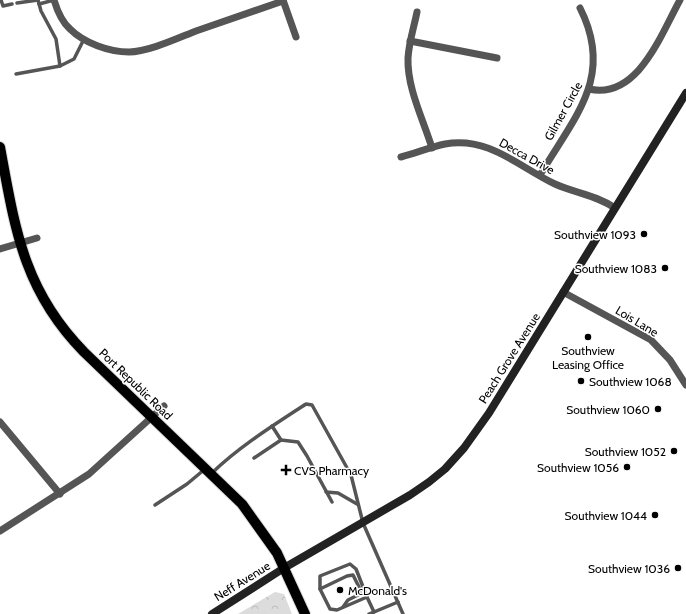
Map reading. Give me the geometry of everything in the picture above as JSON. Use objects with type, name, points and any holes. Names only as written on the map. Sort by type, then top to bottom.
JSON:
[{"type":"main road","name":"Peach Grove Avenue","points":[[284,568],[429,482],[464,448],[486,418],[686,93]]},
{"type":"main road","name":"Port Republic Road","points":[[0,147],[4,189],[19,242],[36,288],[61,326],[84,352],[231,492],[256,521],[269,540],[284,568],[304,614]]},
{"type":"main road","name":"Neff Avenue","points":[[212,614],[284,568]]},
{"type":"street","points":[[54,0],[62,20],[69,29],[100,47],[129,52],[145,49],[283,1],[296,37]]},
{"type":"street","points":[[589,89],[601,91],[612,89],[623,85],[633,78],[656,43],[680,0]]},
{"type":"street","name":"Gilmer Circle","points":[[540,175],[589,89],[594,69],[594,47],[587,21],[580,8]]},
{"type":"street","points":[[417,12],[410,41],[408,58],[409,76],[432,148]]},
{"type":"street","points":[[410,41],[497,58]]},
{"type":"street","name":"Decca Drive","points":[[401,157],[456,143],[478,145],[500,152],[555,184],[593,196],[615,208]]},
{"type":"street","points":[[0,249],[19,242],[37,238]]},
{"type":"street","name":"Lois Lane","points":[[563,292],[651,340],[670,360],[686,385]]},
{"type":"street","points":[[0,531],[60,494],[89,474],[153,418],[164,406]]},
{"type":"street","points":[[0,422],[60,494]]},
{"type":"lane","points":[[1,0],[2,6],[12,4]]},
{"type":"lane","points":[[17,3],[54,0]]},
{"type":"lane","points":[[38,2],[56,39],[60,66]]},
{"type":"lane","points":[[16,74],[60,66],[74,59],[84,39]]},
{"type":"lane","points":[[155,505],[228,459],[272,426],[306,404],[312,405],[348,470],[362,522],[403,614]]},
{"type":"lane","points":[[272,426],[281,440]]},
{"type":"lane","points":[[254,458],[281,440],[300,444],[332,502]]},
{"type":"lane","points":[[326,492],[338,493],[357,504]]},
{"type":"lane","points":[[367,597],[337,610],[330,609],[320,589],[320,576],[350,564],[356,569],[374,612]]},
{"type":"lane","points":[[320,589],[347,576],[353,575],[360,589],[360,594],[348,600],[343,608]]},
{"type":"lane","points":[[368,614],[398,602]]},
{"type":"lane","points":[[337,610],[339,614]]},
{"type":"green space","points":[[275,592],[284,594],[292,614],[238,614]]},
{"type":"place","name":"Southview 1093","points":[[644,234]]},
{"type":"place","name":"Southview 1083","points":[[665,268]]},
{"type":"place","name":"Southview Leasing Office","points":[[588,337]]},
{"type":"place","name":"Southview 1068","points":[[581,381]]},
{"type":"place","name":"Southview 1060","points":[[658,409]]},
{"type":"place","name":"Southview 1052","points":[[674,451]]},
{"type":"place","name":"Southview 1056","points":[[627,467]]},
{"type":"place","name":"CVS Pharmacy","points":[[286,470]]},
{"type":"place","name":"Southview 1044","points":[[655,515]]},
{"type":"place","name":"Southview 1036","points":[[678,568]]},
{"type":"place","name":"McDonald's","points":[[340,590]]}]
